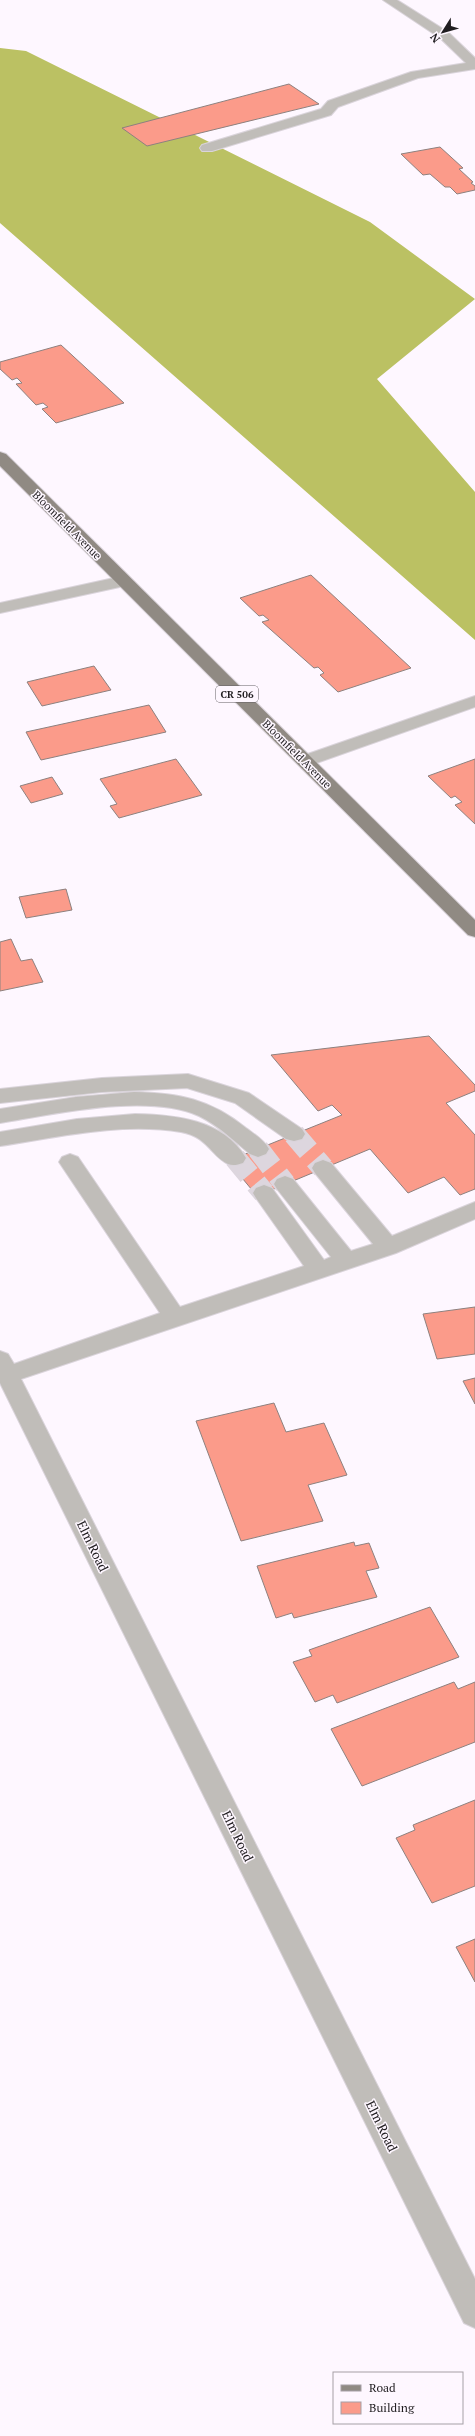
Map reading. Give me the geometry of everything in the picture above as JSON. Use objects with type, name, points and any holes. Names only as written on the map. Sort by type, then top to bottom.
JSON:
[{"type":"main road","name":"Bloomfield Avenue","points":[[0,457],[475,931]]},
{"type":"street","points":[[389,0],[444,35],[475,65]]},
{"type":"street","points":[[207,148],[326,112],[333,104],[415,75],[475,65]]},
{"type":"street","points":[[0,608],[123,581]]},
{"type":"street","points":[[305,761],[475,700]]},
{"type":"street","points":[[0,1096],[102,1085],[188,1081],[242,1098],[294,1134]]},
{"type":"street","points":[[0,1116],[119,1099],[168,1100],[207,1111],[258,1149]]},
{"type":"street","points":[[0,1139],[134,1120],[177,1123],[208,1134],[235,1158]]},
{"type":"street","points":[[70,1162],[175,1317]]},
{"type":"street","points":[[323,1168],[388,1247]]},
{"type":"street","points":[[285,1184],[346,1261]]},
{"type":"street","points":[[264,1193],[319,1270]]},
{"type":"street","points":[[4,1367],[175,1317],[319,1270],[388,1247],[475,1210]]},
{"type":"street","name":"Elm Road","points":[[4,1367],[475,2312]]},
{"type":"green space","points":[[0,48],[26,51],[370,222],[475,299],[377,379],[475,492],[475,640],[0,223]]},
{"type":"building","points":[[289,84],[319,104],[147,146],[122,128]]},
{"type":"building","points":[[440,147],[463,168],[459,169],[473,182],[471,183],[475,186],[475,190],[457,194],[450,187],[445,187],[430,174],[423,175],[401,154]]},
{"type":"building","points":[[61,345],[124,403],[56,423],[42,409],[48,407],[43,403],[36,405],[16,384],[22,383],[17,378],[12,380],[0,369],[0,362]]},
{"type":"building","points":[[311,575],[411,668],[338,692],[320,675],[324,673],[318,667],[314,668],[262,622],[269,620],[263,615],[259,616],[240,598]]},
{"type":"building","points":[[94,666],[111,690],[42,706],[27,682]]},
{"type":"building","points":[[149,705],[166,732],[41,760],[26,732]]},
{"type":"building","points":[[176,759],[202,795],[119,818],[110,806],[117,804],[100,779]]},
{"type":"building","points":[[475,759],[475,824],[455,805],[462,802],[455,796],[451,798],[428,776]]},
{"type":"building","points":[[52,777],[63,794],[31,803],[20,786]]},
{"type":"building","points":[[66,889],[72,910],[26,918],[19,897]]},
{"type":"building","points":[[11,939],[21,961],[32,959],[43,982],[0,991],[0,942]]},
{"type":"building","points":[[429,1036],[475,1085],[475,1091],[446,1103],[475,1135],[475,1189],[460,1195],[444,1177],[408,1193],[370,1149],[257,1196],[228,1161],[342,1115],[332,1105],[318,1111],[271,1055]]},
{"type":"building","points":[[475,1307],[475,1354],[437,1359],[423,1314]]},
{"type":"building","points":[[475,1378],[475,1404],[463,1381]]},
{"type":"building","points":[[274,1403],[286,1432],[324,1423],[347,1475],[308,1485],[323,1521],[241,1541],[196,1421]]},
{"type":"building","points":[[354,1542],[355,1546],[369,1543],[379,1568],[366,1571],[377,1597],[294,1618],[292,1613],[276,1618],[257,1566]]},
{"type":"building","points":[[430,1607],[459,1657],[337,1703],[333,1695],[315,1702],[293,1662],[312,1656],[309,1650]]},
{"type":"building","points":[[454,1682],[458,1689],[475,1682],[475,1742],[362,1786],[331,1729]]},
{"type":"building","points":[[475,1800],[475,1886],[432,1903],[396,1838],[415,1830],[413,1825]]},
{"type":"building","points":[[475,1939],[475,1982],[456,1947]]},
{"type":"tunnel","points":[[294,1134],[323,1168]]},
{"type":"tunnel","points":[[258,1149],[285,1184]]},
{"type":"tunnel","points":[[235,1158],[264,1193]]}]
